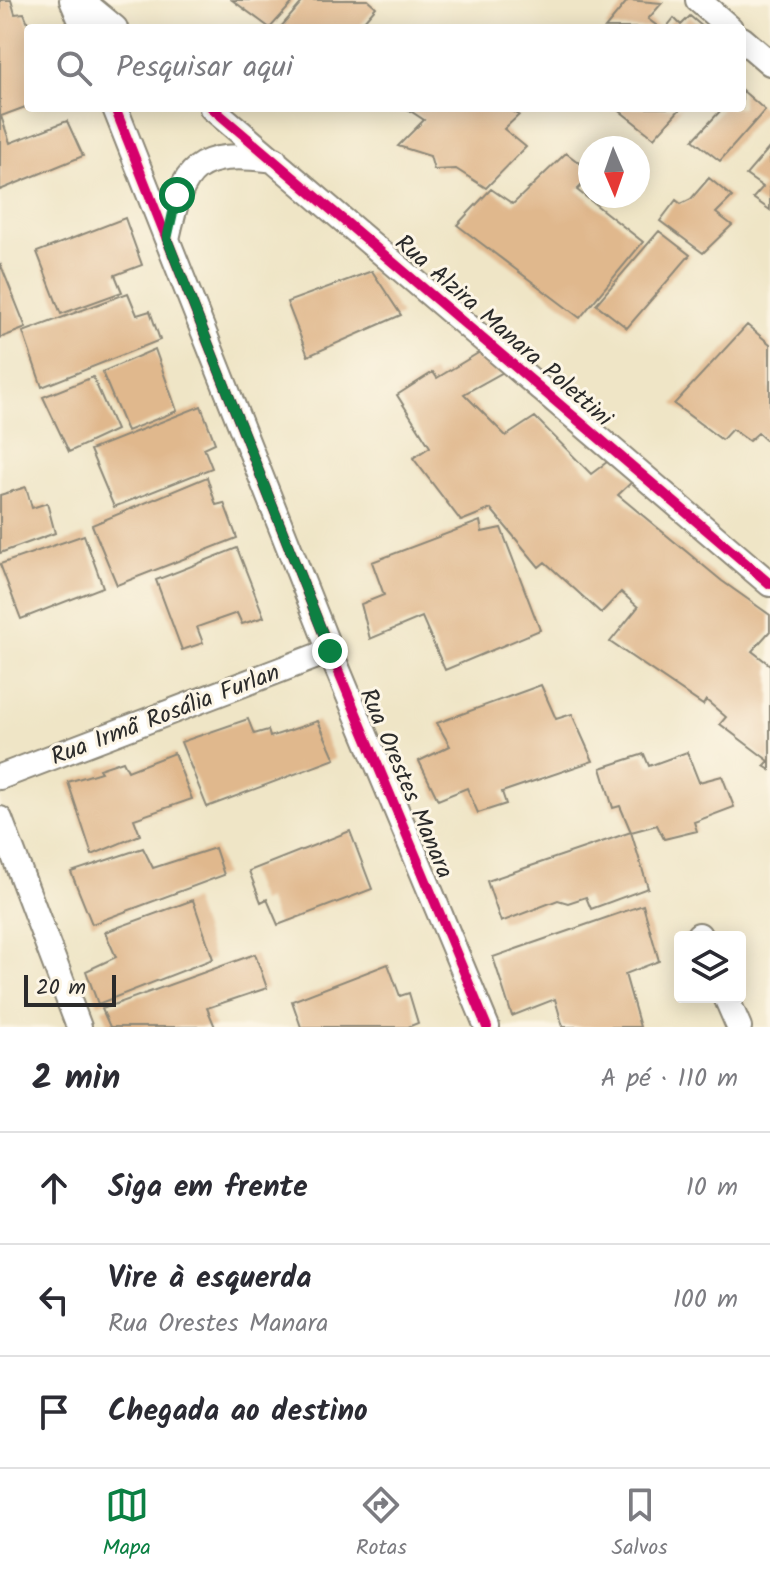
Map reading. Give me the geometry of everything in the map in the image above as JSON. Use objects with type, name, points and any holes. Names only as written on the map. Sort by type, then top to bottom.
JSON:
[{"type":"street","points":[[72,0],[82,24]]},
{"type":"street","points":[[81,0],[110,24]]},
{"type":"street","points":[[698,0],[725,24]]},
{"type":"street","points":[[746,42],[770,63]]},
{"type":"street","name":"Rua Orestes Manara","points":[[117,112],[330,651],[487,1027]]},
{"type":"street","name":"Rua Alzira Manara Polettini","points":[[217,112],[770,584]]},
{"type":"street","points":[[167,239],[177,195],[182,183],[196,169],[235,158],[275,160]]},
{"type":"street","name":"Rua Irmã Rosália Furlan","points":[[0,777],[330,651]]},
{"type":"street","points":[[0,819],[79,1027]]},
{"type":"street","points":[[729,1003],[739,1027]]},
{"type":"building","points":[[0,0],[11,0],[15,14],[24,13],[28,24],[24,24],[24,107],[1,116],[10,143],[67,121],[83,156],[0,190]]},
{"type":"building","points":[[232,0],[295,0],[274,24],[265,24]]},
{"type":"building","points":[[304,0],[368,0],[376,7],[361,24],[283,24]]},
{"type":"building","points":[[628,0],[662,3],[648,19],[655,24],[608,24]]},
{"type":"building","points":[[690,16],[699,24],[682,24]]},
{"type":"building","points":[[746,93],[765,110],[720,161],[693,140],[719,112],[746,112]]},
{"type":"building","points":[[412,112],[514,112],[519,115],[504,129],[526,147],[486,188],[456,169],[434,170],[430,156],[398,146],[424,120]]},
{"type":"building","points":[[621,112],[677,112],[654,138]]},
{"type":"building","points":[[770,147],[770,210],[753,198],[763,187],[746,175]]},
{"type":"building","points":[[566,153],[578,162],[578,208],[600,208],[643,242],[580,318],[457,225],[491,189],[513,204]]},
{"type":"building","points":[[709,178],[732,197],[716,213],[732,225],[703,253],[660,221],[676,200],[681,204],[691,199]]},
{"type":"building","points":[[125,218],[142,265],[115,275],[122,292],[61,314],[37,252]]},
{"type":"building","points":[[659,231],[690,255],[627,328],[596,304]]},
{"type":"building","points":[[0,263],[26,328],[0,338]]},
{"type":"building","points":[[372,271],[401,315],[308,356],[287,302]]},
{"type":"building","points":[[128,293],[137,315],[150,311],[160,340],[42,387],[23,332]]},
{"type":"building","points":[[747,325],[770,344],[770,444],[758,433],[749,441],[732,429],[722,440],[674,404]]},
{"type":"building","points":[[155,349],[177,411],[127,431],[102,372]]},
{"type":"building","points":[[480,352],[505,371],[464,394],[506,436],[535,417],[591,474],[611,459],[634,480],[618,495],[722,581],[770,615],[770,631],[752,651],[770,665],[770,770],[764,766],[769,761],[720,724],[726,717],[706,700],[703,705],[610,642],[638,607],[621,592],[601,613],[545,562],[539,567],[491,509],[461,521],[413,458],[430,447],[397,395],[433,372],[437,378]]},
{"type":"building","points":[[93,377],[116,430],[69,452],[43,397]]},
{"type":"building","points":[[201,406],[215,443],[204,448],[212,468],[114,507],[90,450]]},
{"type":"building","points":[[207,477],[216,505],[224,503],[237,538],[117,585],[92,525]]},
{"type":"building","points":[[26,487],[32,508],[47,503],[55,533],[0,553],[0,495]]},
{"type":"building","points":[[480,521],[482,532],[501,528],[540,630],[445,670],[422,617],[370,639],[361,604],[384,595],[372,562]]},
{"type":"building","points":[[84,535],[103,587],[21,619],[0,564]]},
{"type":"building","points":[[237,548],[264,617],[242,624],[237,613],[197,627],[203,643],[182,650],[156,580]]},
{"type":"building","points":[[541,685],[556,719],[572,714],[593,761],[502,792],[506,804],[478,813],[467,788],[438,800],[419,761],[450,746],[437,723]]},
{"type":"building","points":[[248,719],[254,734],[268,730],[270,737],[318,721],[335,759],[207,807],[181,742]]},
{"type":"building","points":[[687,752],[699,782],[722,776],[734,807],[694,822],[697,831],[664,839],[657,825],[631,832],[620,806],[613,808],[601,768],[644,754],[649,766]]},
{"type":"building","points":[[174,753],[192,799],[134,819],[140,835],[92,855],[68,782],[101,772],[99,769],[123,761],[128,771]]},
{"type":"building","points":[[350,831],[372,889],[278,925],[267,899],[261,902],[249,871]]},
{"type":"building","points":[[631,832],[648,888],[591,909],[586,897],[568,903],[558,900],[501,922],[487,881]]},
{"type":"building","points":[[143,848],[153,868],[215,848],[224,875],[92,924],[71,872]]},
{"type":"building","points":[[193,900],[213,959],[98,1004],[86,971],[116,957],[105,932]]},
{"type":"building","points":[[643,905],[659,961],[625,974],[640,1027],[563,1027],[555,999],[512,1016],[493,957]]},
{"type":"building","points":[[255,954],[267,988],[207,1008],[215,1027],[110,1027],[102,1009]]},
{"type":"building","points":[[388,964],[400,996],[409,993],[418,1023],[408,1027],[301,1027],[292,1001]]},
{"type":"cycle path","points":[[117,112],[330,651],[487,1027]]},
{"type":"cycle path","points":[[217,112],[770,584]]},
{"type":"route","points":[[177,195],[167,239],[330,651]]}]
